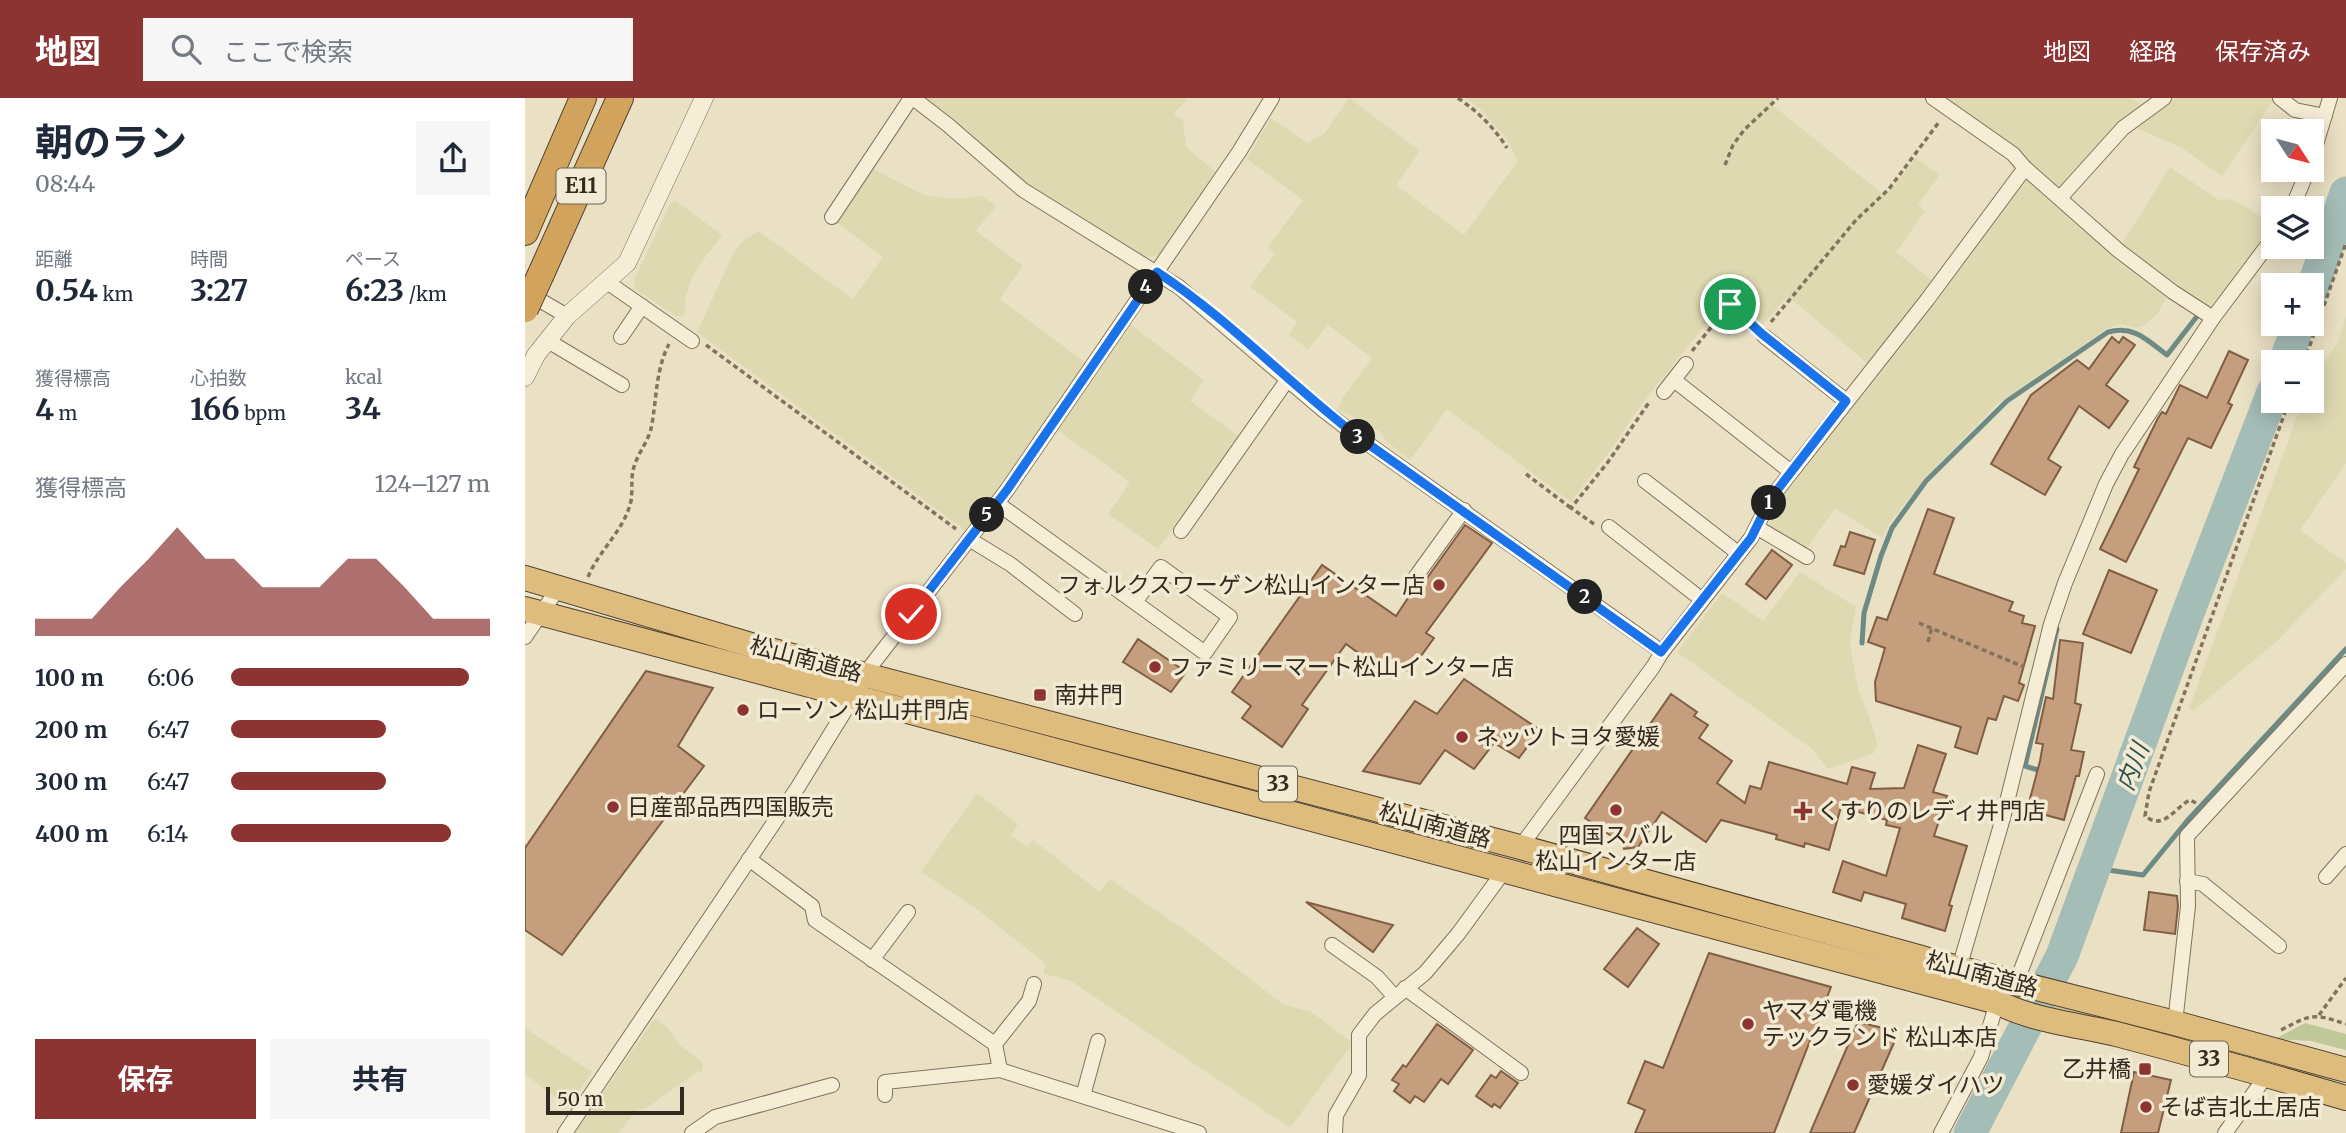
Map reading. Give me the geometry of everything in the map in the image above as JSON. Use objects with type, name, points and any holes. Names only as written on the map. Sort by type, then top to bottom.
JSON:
[{"type":"highway","points":[[525,207],[565,98]]},
{"type":"highway","name":"E11","points":[[525,232],[583,98]]},
{"type":"highway","name":"E11","points":[[525,309],[533,283],[620,98]]},
{"type":"highway","name":"松山南道路","points":[[525,578],[751,645],[859,686],[1505,870],[1956,979],[2024,985],[2346,1070]]},
{"type":"highway","name":"松山南道路","points":[[533,611],[859,686],[1520,847],[1956,979],[2008,1007],[2346,1098]]},
{"type":"street","points":[[525,377],[536,355],[567,316],[627,263],[704,98]]},
{"type":"street","points":[[832,217],[912,98],[948,125],[1023,190],[1157,272],[1201,304],[1357,436],[1661,652]]},
{"type":"street","points":[[565,1133],[750,859],[859,686],[997,503],[1239,152],[1272,98]]},
{"type":"street","points":[[1933,98],[2013,154],[2119,251],[2213,318]]},
{"type":"street","points":[[2060,198],[2123,128],[2164,98]]},
{"type":"street","points":[[2280,98],[2295,110],[2325,116]]},
{"type":"street","points":[[2324,119],[2330,98]]},
{"type":"street","points":[[1335,1133],[1336,1115],[1359,1075],[1359,1035],[1375,1014],[1425,973],[1458,934],[1653,667],[1661,652],[1758,528],[1771,498],[1927,300],[2025,167]]},
{"type":"street","points":[[1956,979],[2003,818],[2051,624],[2106,484],[2122,454],[2213,318],[2261,254]]},
{"type":"street","points":[[607,282],[692,341]]},
{"type":"street","points":[[533,283],[567,316]]},
{"type":"street","points":[[621,337],[642,306]]},
{"type":"street","points":[[1763,335],[1846,401]]},
{"type":"street","points":[[548,341],[622,385]]},
{"type":"street","points":[[1664,392],[1686,364]]},
{"type":"street","points":[[1181,531],[1288,379]]},
{"type":"street","points":[[1674,380],[1791,472]]},
{"type":"street","points":[[1645,481],[1738,553]]},
{"type":"street","points":[[997,503],[1205,653],[1230,617],[1161,567],[1135,602]]},
{"type":"street","points":[[1409,586],[1464,510]]},
{"type":"street","points":[[1609,527],[1701,599]]},
{"type":"street","points":[[1758,528],[1807,557]]},
{"type":"street","points":[[969,539],[1010,564],[1075,614]]},
{"type":"street","points":[[525,637],[533,611],[559,587]]},
{"type":"street","points":[[2175,1023],[2188,906],[2187,836],[2344,672]]},
{"type":"street","points":[[2024,985],[2097,774]]},
{"type":"street","points":[[2326,877],[2346,854]]},
{"type":"street","points":[[750,859],[812,906],[815,920],[995,1044],[999,1070]]},
{"type":"street","points":[[2187,881],[2203,884],[2279,946]]},
{"type":"street","points":[[872,960],[908,912]]},
{"type":"street","points":[[1332,945],[1521,1073]]},
{"type":"street","points":[[995,1044],[1029,1001],[1034,984]]},
{"type":"street","points":[[1941,1133],[2008,1007]]},
{"type":"street","points":[[1083,1096],[1098,1041]]},
{"type":"street","points":[[2225,1133],[2283,1054]]},
{"type":"street","points":[[885,1095],[885,1082],[999,1070],[1199,1133]]},
{"type":"street","points":[[692,1133],[715,1117],[832,1085]]},
{"type":"path","points":[[1458,98],[1476,110],[1496,131],[1507,148]]},
{"type":"path","points":[[1725,165],[1733,145],[1744,130],[1778,98]]},
{"type":"path","points":[[1686,364],[1688,355],[1730,304],[1763,335],[1857,220],[1889,189],[1949,109]]},
{"type":"path","points":[[2308,350],[2346,243]]},
{"type":"path","points":[[587,581],[592,568],[623,521],[631,501],[632,475],[650,431],[661,359],[676,330]]},
{"type":"path","points":[[692,341],[699,340],[969,539]]},
{"type":"path","points":[[1571,508],[1608,463],[1655,394],[1664,392]]},
{"type":"path","points":[[2195,802],[2190,800],[2184,803],[2169,818],[2159,821],[2152,822],[2145,816],[2149,792],[2285,413]]},
{"type":"path","points":[[1526,474],[1598,527],[1609,527]]},
{"type":"path","points":[[1919,623],[2039,673]]},
{"type":"path","points":[[1928,642],[1932,627]]},
{"type":"path","points":[[2319,1015],[2346,978]]},
{"type":"shaded area","points":[[926,98],[1187,98],[1174,114],[1183,121],[1186,147],[1217,173],[1161,252],[1156,256],[1141,258],[1123,243],[1027,184]]},
{"type":"shaded area","points":[[1349,98],[1420,151],[1396,185],[1464,235],[1518,161],[1505,136],[1478,107],[1465,98],[1774,98],[1770,103],[1884,195],[1916,158],[1940,175],[1918,205],[1925,211],[1896,252],[1933,281],[1867,363],[1788,296],[1761,326],[1743,308],[1727,298],[1643,402],[1571,502],[1447,409],[1410,460],[1387,442],[1381,433],[1338,409],[1342,399],[1372,358],[1328,325],[1308,349],[1289,335],[1297,322],[1250,287],[1275,253],[1268,247],[1303,200],[1247,159],[1271,118],[1307,143],[1324,134]]},
{"type":"shaded area","points":[[1939,98],[2131,98],[2144,107],[2058,193]]},
{"type":"shaded area","points":[[2171,98],[2274,99],[2222,176],[2182,148],[2132,126],[2153,115]]},
{"type":"shaded area","points":[[2170,167],[2219,200],[2228,199],[2243,205],[2261,217],[2261,241],[2211,310],[2120,247]]},
{"type":"shaded area","points":[[871,168],[924,195],[953,199],[982,196],[996,206],[976,231],[1023,266],[1000,299],[1086,363],[966,531],[697,332],[734,252],[744,240],[758,231],[853,299],[883,257],[835,221]]},
{"type":"shaded area","points":[[2026,179],[2053,200],[2087,233],[2168,295],[2158,313],[2137,328],[2119,324],[2106,329],[1996,405],[1924,479],[1888,525],[1882,538],[1835,508],[1806,550],[1768,527],[1780,500],[1931,309]]},
{"type":"shaded area","points":[[676,201],[722,235],[692,278],[686,295],[684,315],[676,316],[635,289],[634,280],[671,202]]},
{"type":"shaded area","points":[[2346,316],[2346,463],[2300,530],[2346,563],[2346,569],[2276,642],[2193,711],[2189,708],[2299,413],[2324,413],[2324,362],[2338,342]]},
{"type":"shaded area","points":[[1130,324],[1204,380],[1190,401],[1241,438],[1158,549],[1108,514],[1130,482],[1056,429]]},
{"type":"shaded area","points":[[1800,572],[1856,607],[1850,641],[1852,657],[1858,688],[1877,744],[1874,753],[1828,769],[1812,749],[1677,652],[1722,593],[1763,621]]},
{"type":"shaded area","points":[[977,793],[1018,824],[1011,835],[1027,847],[1033,840],[1100,892],[1110,879],[1195,937],[1284,1005],[1310,1011],[1353,1043],[1290,1128],[1071,981],[1044,974],[1045,963],[978,910],[921,872]]},
{"type":"shaded area","points":[[655,1018],[665,1025],[680,1045],[703,1063],[702,1071],[648,1107],[637,1110],[618,1133],[575,1133]]},
{"type":"shaded area","points":[[525,1028],[592,1072],[568,1107],[525,1074]]},
{"type":"green space","points":[[1976,981],[2181,1037],[2208,1050],[2012,999]]},
{"type":"green space","points":[[2305,1023],[2346,1034],[2346,1050],[2311,1041],[2275,1039]]},
{"type":"building","points":[[2112,337],[2119,343],[2123,337],[2135,345],[2106,385],[2128,401],[2109,428],[2079,406],[2048,459],[2061,467],[2045,495],[1991,464],[2031,395],[2077,360],[2089,369]]},
{"type":"building","points":[[2229,351],[2248,360],[2228,403],[2232,405],[2211,448],[2188,438],[2126,562],[2100,549],[2139,469],[2134,467],[2158,418],[2162,412],[2166,414],[2180,385],[2207,398]]},
{"type":"building","points":[[1928,509],[1954,518],[1934,574],[2013,602],[2009,611],[2024,616],[2022,623],[2035,626],[2019,683],[2024,685],[2018,701],[2004,696],[1996,720],[1988,718],[1977,754],[1955,747],[1961,727],[1876,701],[1875,682],[1885,648],[1868,642],[1877,617],[1887,620]]},
{"type":"building","points":[[1465,525],[1492,543],[1426,633],[1434,638],[1410,671],[1398,668],[1391,677],[1346,644],[1302,705],[1308,709],[1282,747],[1242,718],[1251,706],[1232,692],[1322,565],[1396,616],[1410,595],[1417,592]]},
{"type":"building","points":[[1850,532],[1875,540],[1864,574],[1834,565]]},
{"type":"building","points":[[1772,550],[1792,565],[1766,599],[1746,584]]},
{"type":"building","points":[[2109,570],[2157,590],[2131,653],[2083,634]]},
{"type":"building","name":"ファミリーマート松山インター店","points":[[1138,639],[1186,672],[1171,692],[1123,662]]},
{"type":"building","points":[[2060,640],[2083,643],[2075,703],[2081,705],[2071,750],[2084,752],[2064,820],[2027,810],[2043,744],[2036,743],[2046,697],[2053,699]]},
{"type":"building","name":"日産部品西四国販売","points":[[646,671],[713,688],[678,746],[704,766],[562,955],[525,930],[525,848]]},
{"type":"building","name":"ネッツトヨタ愛媛","points":[[1464,679],[1540,730],[1519,758],[1494,743],[1474,769],[1445,750],[1420,784],[1363,771],[1415,701],[1437,714]]},
{"type":"building","points":[[1671,694],[1697,712],[1694,716],[1708,725],[1699,738],[1732,761],[1717,783],[1745,803],[1750,786],[1761,789],[1769,762],[1847,784],[1852,767],[1875,773],[1870,789],[1904,788],[1918,745],[1946,754],[1933,792],[1947,796],[1934,836],[1967,846],[1949,905],[1952,906],[1945,931],[1902,918],[1906,904],[1864,892],[1861,901],[1833,892],[1843,861],[1886,876],[1900,828],[1886,825],[1887,820],[1841,807],[1829,850],[1805,843],[1804,847],[1776,839],[1777,835],[1721,820],[1706,842],[1662,812],[1638,847],[1624,849],[1623,844],[1585,818]]},
{"type":"building","points":[[2149,892],[2177,896],[2175,934],[2144,930]]},
{"type":"building","points":[[1306,902],[1393,925],[1373,952]]},
{"type":"building","points":[[1637,928],[1659,944],[1628,987],[1604,969]]},
{"type":"building","name":"ヤマダ電機 テックランド 松山本店","points":[[1709,953],[1831,987],[1774,1133],[1635,1133],[1645,1110],[1628,1103],[1645,1061],[1663,1068]]},
{"type":"building","name":"愛媛ダイハツ","points":[[1858,1022],[1887,1029],[1897,1036],[1854,1133],[1810,1133]]},
{"type":"building","points":[[1437,1024],[1473,1050],[1448,1084],[1441,1079],[1424,1102],[1415,1096],[1410,1103],[1394,1091],[1399,1084],[1392,1080],[1403,1065],[1406,1067]]},
{"type":"building","points":[[1501,1071],[1518,1083],[1500,1108],[1494,1104],[1492,1107],[1476,1096],[1491,1075],[1496,1078]]},
{"type":"building","name":"そば吉北土居店","points":[[2134,1072],[2171,1080],[2158,1133],[2121,1133]]},
{"type":"waterway","name":"内川","points":[[2318,273],[2346,193]]},
{"type":"waterway","points":[[1862,643],[1864,613],[1892,528],[1926,481],[2007,401],[2108,332],[2133,332],[2167,355],[2198,315]]},
{"type":"waterway","name":"内川","points":[[2289,350],[2295,336]]},
{"type":"waterway","name":"内川","points":[[1970,1133],[2062,956],[2186,618],[2265,413]]},
{"type":"waterway","points":[[2044,772],[2025,766],[2057,629]]},
{"type":"waterway","points":[[2094,868],[2143,875],[2187,821],[2346,649]]},
{"type":"place","name":"フォルクスワーゲン松山インター店","points":[[1439,585]]},
{"type":"place","name":"ファミリーマート松山インター店","points":[[1155,667]]},
{"type":"place","name":"南井門","points":[[1040,695]]},
{"type":"place","name":"ローソン 松山井門店","points":[[743,710]]},
{"type":"place","name":"ネッツトヨタ愛媛","points":[[1462,737]]},
{"type":"place","name":"日産部品西四国販売","points":[[613,807]]},
{"type":"place","name":"四国スバル 松山インター店","points":[[1616,810]]},
{"type":"place","name":"くすりのレディ井門店","points":[[1803,811]]},
{"type":"place","name":"ヤマダ電機 テックランド 松山本店","points":[[1748,1024]]},
{"type":"place","name":"乙井橋","points":[[2145,1069]]},
{"type":"place","name":"愛媛ダイハツ","points":[[1853,1085]]},
{"type":"place","name":"そば吉北土居店","points":[[2146,1107]]},
{"type":"route","points":[[911,614],[1007,490],[1157,272],[1201,304],[1357,436],[1661,652],[1751,538],[1771,498],[1846,401],[1762,334],[1730,304]]}]
